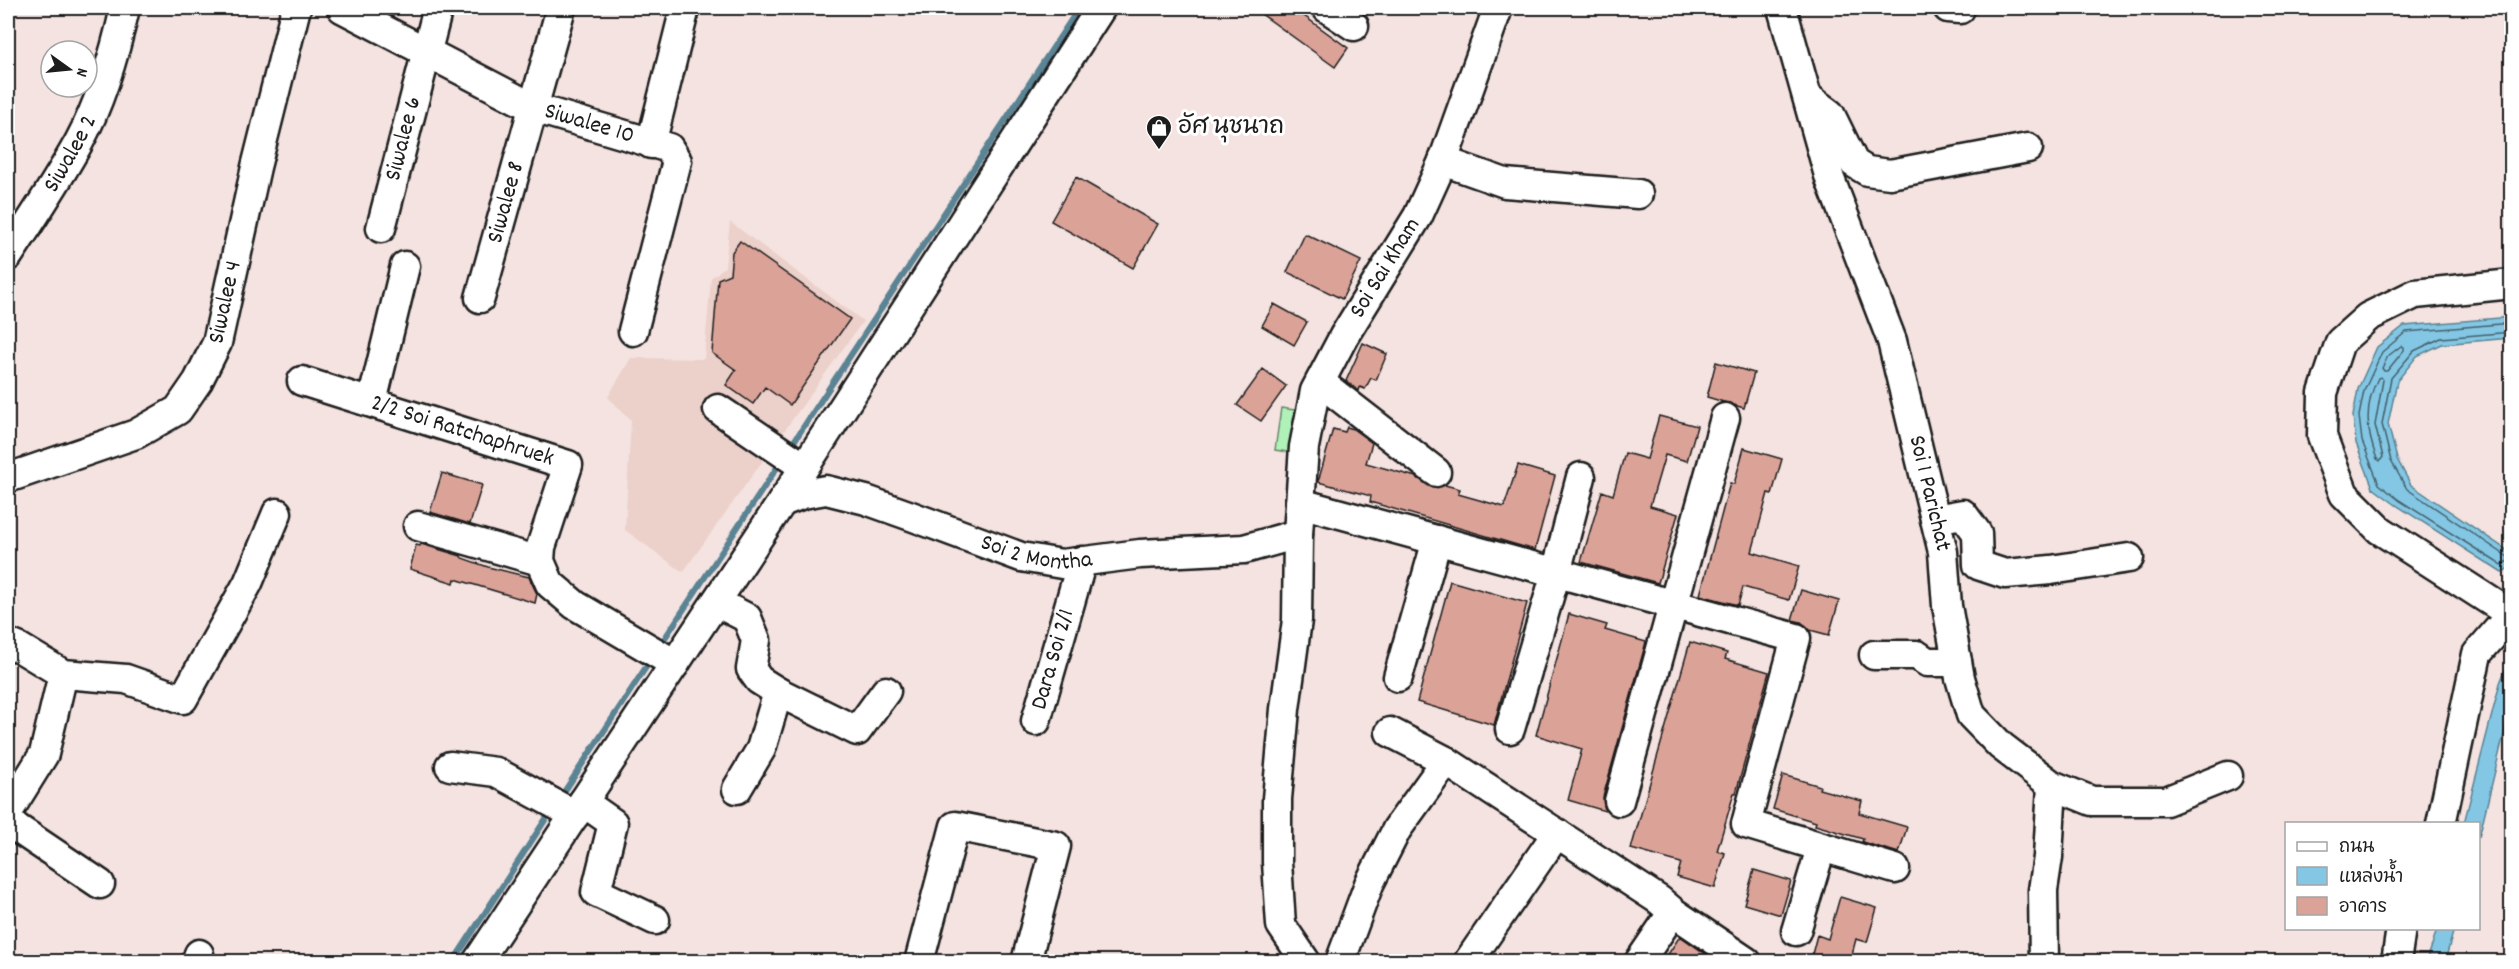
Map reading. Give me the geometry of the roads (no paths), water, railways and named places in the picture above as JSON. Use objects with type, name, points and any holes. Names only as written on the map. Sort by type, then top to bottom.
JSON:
[{"type":"street","name":"Siwalee 2","points":[[8,256],[80,141],[104,82],[124,8]]},
{"type":"street","name":"Siwalee 4","points":[[8,478],[136,434],[178,410],[198,381],[218,343],[255,167],[296,8]]},
{"type":"street","name":"Siwalee 10","points":[[342,8],[428,51],[484,84],[534,108],[669,148],[677,161],[633,331]]},
{"type":"street","name":"Siwalee 6","points":[[381,228],[438,8]]},
{"type":"street","name":"Siwalee 8","points":[[480,298],[561,8]]},
{"type":"street","points":[[651,144],[685,8]]},
{"type":"street","points":[[477,962],[579,808],[661,656],[716,602],[782,502],[799,464],[1101,8]]},
{"type":"street","points":[[1327,8],[1354,26]]},
{"type":"street","name":"Soi Sai Kham","points":[[1306,962],[1281,925],[1277,799],[1285,709],[1297,620],[1298,534],[1304,447],[1315,391],[1344,336],[1418,216],[1443,161],[1498,8]]},
{"type":"street","name":"Soi 1 Parichat","points":[[1782,8],[1830,179],[1892,341],[1943,552],[1947,606],[1957,662],[1971,715],[2001,746],[2052,785],[2092,801],[2166,801],[2228,776]]},
{"type":"street","points":[[1806,95],[1830,114],[1854,164],[1867,171],[1890,174],[2028,148]]},
{"type":"street","points":[[1443,161],[1505,183],[1638,194]]},
{"type":"street","points":[[372,402],[405,266]]},
{"type":"street","points":[[2441,822],[2477,654],[2506,613],[2380,530],[2344,494],[2322,436],[2323,393],[2340,342],[2368,317],[2415,294],[2511,285]]},
{"type":"street","name":"2/2 Soi Ratchaphruek","points":[[302,381],[568,465],[541,547],[540,561]]},
{"type":"street","points":[[1320,382],[1436,472]]},
{"type":"street","points":[[718,409],[799,464]]},
{"type":"street","points":[[1619,801],[1725,418]]},
{"type":"street","points":[[1510,729],[1556,573],[1581,477]]},
{"type":"street","name":"Soi 2 Montha","points":[[782,502],[803,494],[826,490],[866,500],[1021,557],[1062,564],[1140,554],[1244,549],[1298,534]]},
{"type":"street","points":[[1300,503],[1796,638],[1746,824],[1895,869]]},
{"type":"street","points":[[8,644],[20,648],[63,674],[126,679],[183,699],[248,583],[277,513]]},
{"type":"street","points":[[1935,519],[1963,514],[1977,533],[1978,565],[2005,574],[2128,558]]},
{"type":"street","points":[[418,526],[540,561],[550,584],[562,595],[661,656]]},
{"type":"street","points":[[1398,677],[1437,540]]},
{"type":"street","name":"Dara Soi 2/1","points":[[1036,721],[1082,561]]},
{"type":"street","points":[[716,602],[747,618],[756,640],[751,669],[759,680],[778,692],[857,731],[886,692]]},
{"type":"street","points":[[1874,655],[1917,655],[1928,662],[1957,662]]},
{"type":"street","points":[[8,812],[44,754],[63,674]]},
{"type":"street","points":[[738,789],[761,749],[778,692]]},
{"type":"street","points":[[1390,732],[1446,761],[1659,900],[1747,962]]},
{"type":"street","points":[[1340,962],[1369,884],[1397,829],[1446,761]]},
{"type":"street","points":[[450,766],[496,772],[546,798],[579,808],[613,823],[596,892],[655,920]]},
{"type":"street","points":[[2044,962],[2043,890],[2048,857],[2052,785]]},
{"type":"street","points":[[8,822],[100,884]]},
{"type":"street","points":[[920,962],[955,826],[1056,846],[1026,962]]},
{"type":"street","points":[[1468,962],[1557,833]]},
{"type":"street","points":[[1796,931],[1821,848]]},
{"type":"street","points":[[1639,962],[1673,912]]},
{"type":"street","points":[[2396,962],[2401,930]]},
{"type":"water","points":[[2511,317],[2511,338],[2442,344],[2417,356],[2397,381],[2388,424],[2397,459],[2411,485],[2511,553],[2511,566],[2502,573],[2373,488],[2356,443],[2353,416],[2358,389],[2377,347],[2404,326]]},
{"type":"water","points":[[2511,655],[2511,705],[2480,833],[2480,822],[2464,822],[2500,683]]},
{"type":"water","points":[[2437,930],[2454,930],[2445,961],[2427,961]]},
{"type":"waterway","points":[[789,449],[1079,8]]},
{"type":"waterway","points":[[659,647],[782,460]]},
{"type":"waterway","points":[[560,798],[652,658]]},
{"type":"waterway","points":[[453,962],[551,811]]},
{"type":"place","name":"อัศ นุชนาถ","points":[[1159,151]]}]
